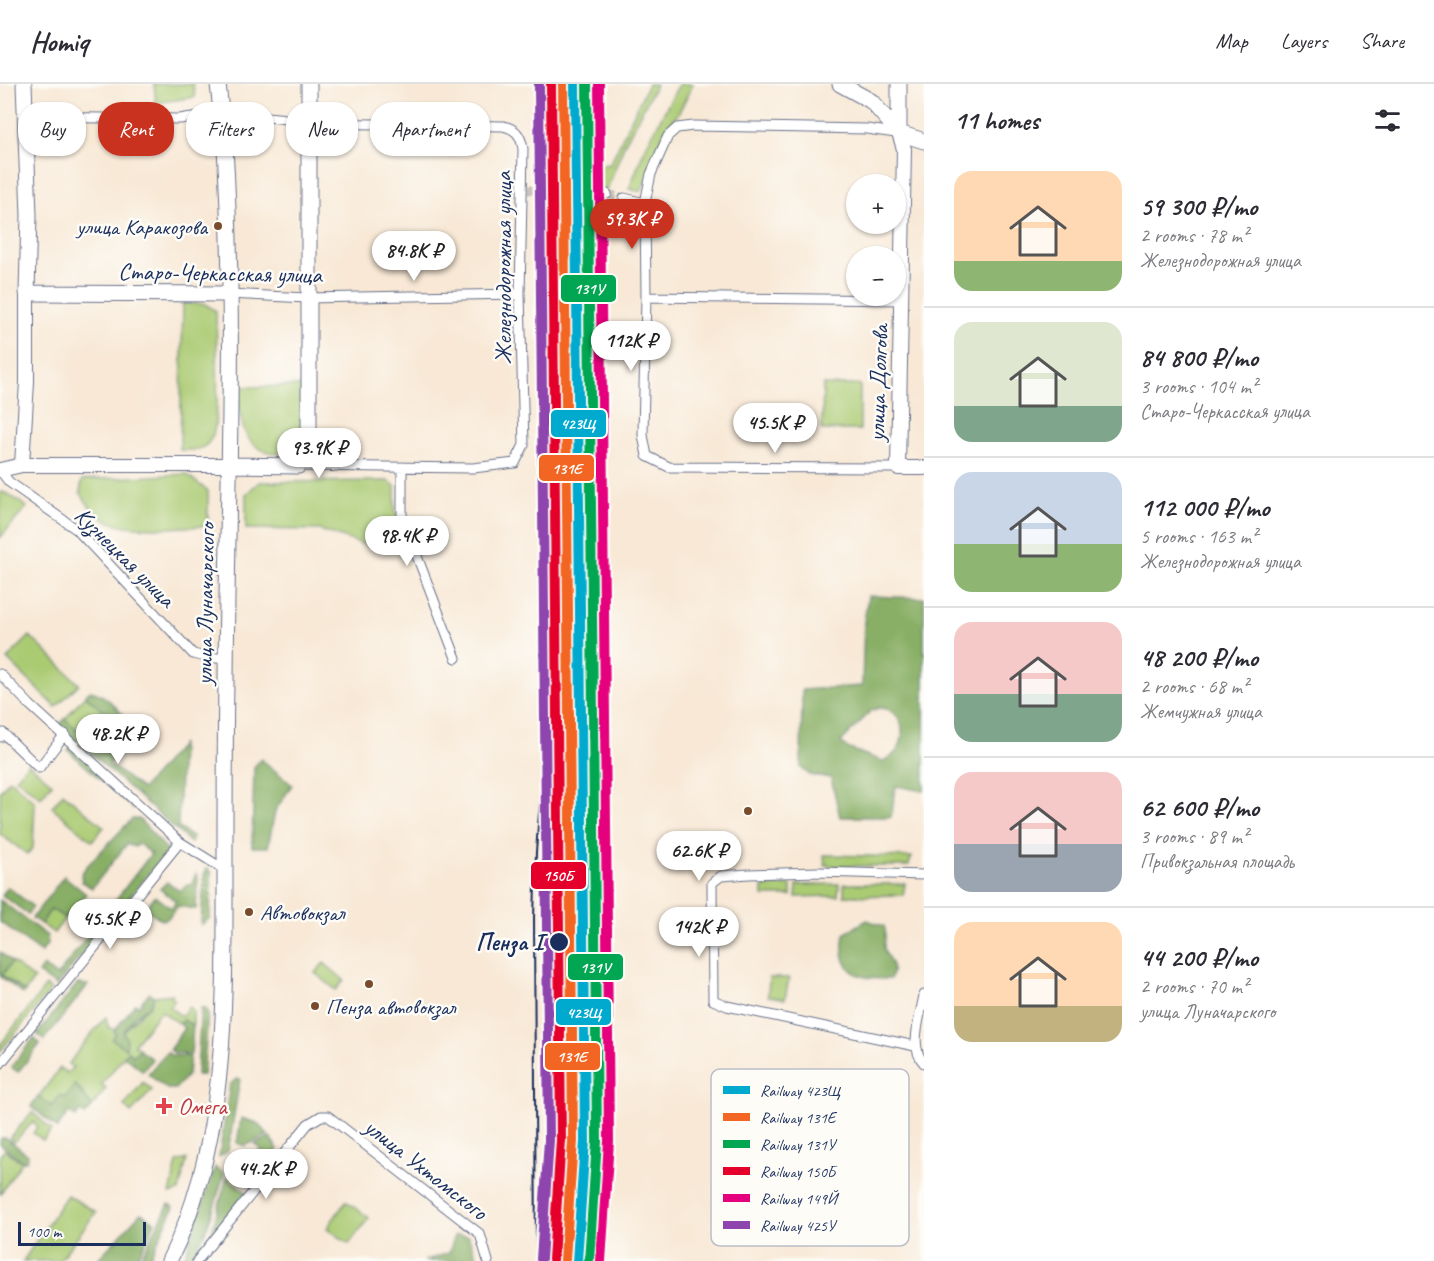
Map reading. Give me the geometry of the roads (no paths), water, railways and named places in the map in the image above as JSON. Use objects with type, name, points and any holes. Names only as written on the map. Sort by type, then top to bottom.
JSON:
[{"type":"main road","points":[[24,84],[25,102]]},
{"type":"main road","name":"улица Луначарского","points":[[169,1261],[193,1206],[213,1111],[219,1068],[223,995],[226,658],[231,465],[225,148],[219,84]]},
{"type":"main road","points":[[309,84],[309,102]]},
{"type":"main road","points":[[840,84],[874,104],[899,133],[924,141]]},
{"type":"main road","points":[[874,104],[890,98],[899,84]]},
{"type":"main road","name":"улица Долгова","points":[[899,84],[899,133],[904,149],[903,246]]},
{"type":"main road","points":[[22,465],[27,382],[29,215],[27,156]]},
{"type":"main road","points":[[0,470],[22,465],[298,466],[309,448],[307,298],[309,156]]},
{"type":"main road","name":"Старо-Черкасская улица","points":[[27,293],[229,294]]},
{"type":"main road","name":"улица Долгова","points":[[898,468],[903,306]]},
{"type":"main road","points":[[0,458],[22,465]]},
{"type":"main road","points":[[898,468],[924,468]]},
{"type":"street","points":[[867,129],[875,124],[874,104]]},
{"type":"street","points":[[86,118],[180,119],[200,115],[286,118]]},
{"type":"street","name":"Железнодорожная улица","points":[[358,124],[503,126],[514,129],[521,138],[523,149],[524,190],[520,294],[524,445],[515,463],[505,466],[402,467]]},
{"type":"street","points":[[898,468],[669,466],[647,456],[644,447],[645,203],[651,174],[668,136],[676,128],[867,129],[899,133]]},
{"type":"street","points":[[580,194],[608,194]]},
{"type":"street","points":[[624,198],[645,203]]},
{"type":"street","name":"Старо-Черкасская улица","points":[[229,294],[307,298],[520,294]]},
{"type":"street","points":[[646,297],[846,299]]},
{"type":"street","points":[[309,448],[339,465]]},
{"type":"street","points":[[298,466],[402,467],[402,517],[456,658]]},
{"type":"street","name":"Кузнецкая улица","points":[[0,470],[9,482],[76,529],[193,654],[210,658],[226,658]]},
{"type":"street","points":[[0,674],[180,842],[225,870]]},
{"type":"street","points":[[0,737],[3,733],[39,768],[65,735]]},
{"type":"street","points":[[0,1064],[180,842]]},
{"type":"street","points":[[915,1046],[727,1006],[713,1000],[712,883],[721,876],[761,873],[818,872],[924,876]]},
{"type":"street","points":[[924,995],[915,1046],[918,1056],[924,1063]]},
{"type":"street","name":"улица Ухтомского","points":[[197,1261],[308,1124],[321,1116],[328,1116],[480,1234],[488,1261]]},
{"type":"tunnel","points":[[528,190],[580,193]]},
{"type":"tunnel","points":[[607,194],[624,198]]},
{"type":"railway","points":[[536,1261],[534,918],[536,852],[551,649],[549,527]]},
{"type":"rail line","name":"150Б","points":[[551,84],[561,1140],[553,1259]]},
{"type":"rail line","name":"131Е","points":[[563,84],[573,1141],[565,1260]]},
{"type":"rail line","name":"423Щ","points":[[575,84],[585,1141],[577,1261]]},
{"type":"rail line","name":"131У","points":[[587,84],[597,1141],[589,1261]]},
{"type":"rail line","name":"149Й","points":[[599,84],[609,1141],[601,1261]]},
{"type":"rail line","name":"425У","points":[[539,85],[549,1140],[541,1259]]},
{"type":"place","name":"улица Каракозова","points":[[218,226]]},
{"type":"place","name":"Автовокзал","points":[[249,912]]},
{"type":"place","name":"Пенза I","points":[[559,942]]},
{"type":"place","name":"Пенза автовокзал","points":[[315,1006]]},
{"type":"place","name":"Омега","points":[[164,1106]]}]
